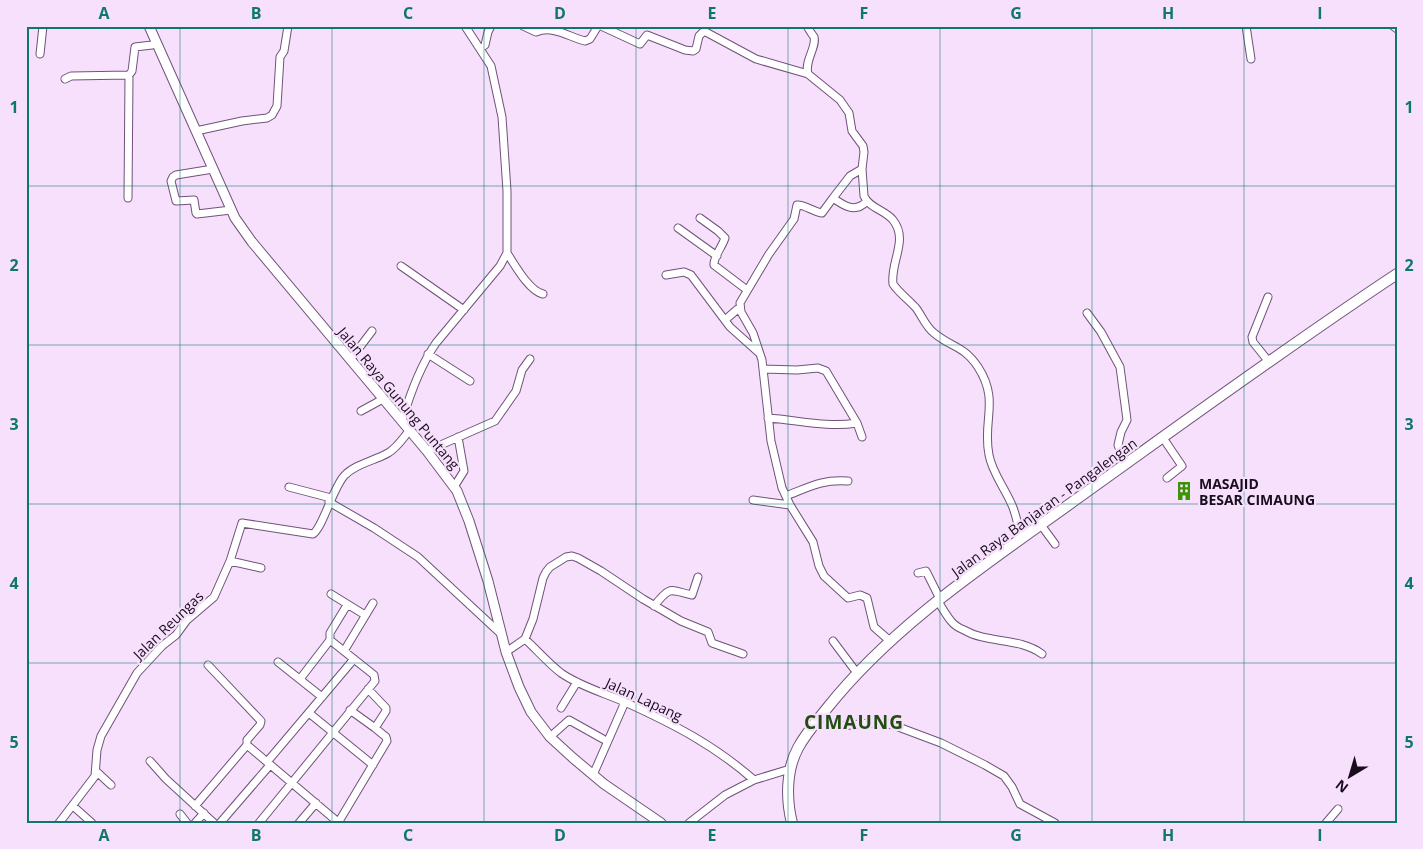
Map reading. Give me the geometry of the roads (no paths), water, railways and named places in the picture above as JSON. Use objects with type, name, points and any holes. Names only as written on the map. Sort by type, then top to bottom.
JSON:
[{"type":"main road","name":"Jalan Raya Banjaran - Pangalengan","points":[[792,823],[788,793],[790,769],[799,747],[846,685],[890,641],[939,600],[1125,464],[1397,274]]},
{"type":"street","points":[[40,54],[43,26]]},
{"type":"street","name":"Jalan Raya Gunung Puntang","points":[[149,26],[231,210],[252,242],[427,451],[454,487],[463,503],[488,581],[506,652],[519,687],[532,712],[550,737],[593,775],[628,802],[661,823]]},
{"type":"street","points":[[196,131],[242,121],[267,118],[272,115],[277,106],[280,57],[284,51],[288,26]]},
{"type":"street","points":[[402,421],[428,354],[500,266],[507,253],[507,191],[502,117],[491,66],[465,26]]},
{"type":"street","points":[[481,48],[485,45],[491,26]]},
{"type":"street","points":[[523,26],[536,32],[542,29],[567,34],[585,41],[590,39],[600,26],[640,44],[647,35],[689,51],[696,48],[698,36],[704,31],[756,59],[808,74],[845,105],[849,113],[852,131],[863,146],[862,169],[866,202],[892,218],[900,236],[892,280],[894,286],[915,306],[934,334],[963,349],[970,355],[989,390],[988,455],[1017,517],[1021,540]]},
{"type":"street","points":[[807,26],[814,36],[814,42],[807,63],[808,74]]},
{"type":"street","points":[[1246,26],[1251,59]]},
{"type":"street","points":[[1393,26],[1397,29]]},
{"type":"street","points":[[128,198],[129,75],[132,71],[135,47],[152,46],[157,43]]},
{"type":"street","points":[[65,79],[71,76],[129,75]]},
{"type":"street","points":[[213,169],[173,177],[176,201],[194,200],[196,214],[231,210]]},
{"type":"street","points":[[862,169],[850,176],[822,213],[813,211],[800,204],[796,206],[794,219],[769,254],[747,290],[740,303],[740,307],[753,333],[760,353],[771,441],[776,465],[790,505],[813,542],[819,566],[824,576],[848,598],[860,595],[867,598],[874,627],[890,641]]},
{"type":"street","points":[[833,198],[851,208],[859,207],[866,202]]},
{"type":"street","points":[[700,218],[724,236],[722,246],[714,260],[716,267],[747,290]]},
{"type":"street","points":[[678,228],[717,256]]},
{"type":"street","points":[[507,253],[532,287],[538,293],[543,294]]},
{"type":"street","points":[[400,266],[464,310]]},
{"type":"street","points":[[666,275],[684,272],[689,274],[725,320],[760,353]]},
{"type":"street","points":[[1268,297],[1252,337],[1253,342],[1269,362]]},
{"type":"street","points":[[725,320],[740,307]]},
{"type":"street","points":[[1087,313],[1101,332],[1120,367],[1127,420],[1121,432],[1118,445],[1125,464]]},
{"type":"street","points":[[350,360],[372,331]]},
{"type":"street","points":[[428,354],[470,381]]},
{"type":"street","points":[[427,451],[487,425],[499,417],[516,391],[522,370],[530,358]]},
{"type":"street","points":[[763,369],[822,369],[830,377],[857,423],[862,437]]},
{"type":"street","points":[[361,411],[383,399]]},
{"type":"street","points":[[768,418],[843,426],[857,423]]},
{"type":"street","name":"Jalan Reungas","points":[[59,823],[90,784],[96,771],[97,750],[101,736],[137,673],[162,646],[176,635],[187,620],[214,597],[230,561],[242,523],[313,534],[319,528],[338,484],[346,474],[354,468],[393,450],[409,431]]},
{"type":"street","points":[[454,487],[464,471],[458,437]]},
{"type":"street","points":[[1163,438],[1182,466],[1167,478]]},
{"type":"street","points":[[786,496],[829,480],[848,481]]},
{"type":"street","points":[[289,487],[330,500],[418,558],[501,634]]},
{"type":"street","points":[[753,500],[790,505]]},
{"type":"street","points":[[1041,525],[1055,544]]},
{"type":"street","points":[[506,652],[525,639],[533,619],[543,578],[550,567],[566,558],[578,558],[681,622],[708,632],[710,639],[717,646],[743,654]]},
{"type":"street","points":[[230,561],[261,568]]},
{"type":"street","points":[[918,573],[926,571],[951,621],[974,636],[991,640],[1009,641],[1035,649],[1042,654]]},
{"type":"street","points":[[654,606],[662,596],[671,590],[692,595],[698,577]]},
{"type":"street","points":[[332,594],[365,616]]},
{"type":"street","points":[[344,651],[373,603]]},
{"type":"street","points":[[300,679],[330,640],[330,633],[347,604]]},
{"type":"street","name":"Jalan Lapang","points":[[525,639],[562,673],[577,682],[625,702],[701,740],[732,761],[754,780]]},
{"type":"street","points":[[259,823],[375,681],[374,675],[330,640]]},
{"type":"street","points":[[833,641],[856,674]]},
{"type":"street","points":[[220,823],[354,659]]},
{"type":"street","points":[[278,662],[322,697]]},
{"type":"street","points":[[195,806],[247,745],[247,740],[260,725],[260,719],[208,666]]},
{"type":"street","points":[[561,708],[577,682]]},
{"type":"street","points":[[368,689],[386,708],[375,728]]},
{"type":"street","points":[[593,775],[625,702]]},
{"type":"street","points":[[247,745],[338,822],[387,741],[386,737],[350,710]]},
{"type":"street","points":[[309,713],[373,765]]},
{"type":"street","points":[[822,715],[834,724],[841,726],[880,722],[893,724],[941,742],[1004,776],[1020,804],[1055,823]]},
{"type":"street","points":[[550,737],[569,720],[603,739]]},
{"type":"street","points":[[150,761],[166,779],[214,823]]},
{"type":"street","points":[[688,823],[725,795],[754,780],[790,769]]},
{"type":"street","points":[[96,771],[111,785]]},
{"type":"street","points":[[299,823],[316,803]]},
{"type":"street","points":[[73,806],[92,823]]},
{"type":"street","points":[[1326,823],[1338,809]]},
{"type":"street","points":[[195,823],[204,813]]},
{"type":"street","points":[[180,814],[187,823]]},
{"type":"place","name":"MASAJID BESAR CIMAUNG","points":[[1184,491]]},
{"type":"district","name":"CIMAUNG","points":[[854,722]]}]
